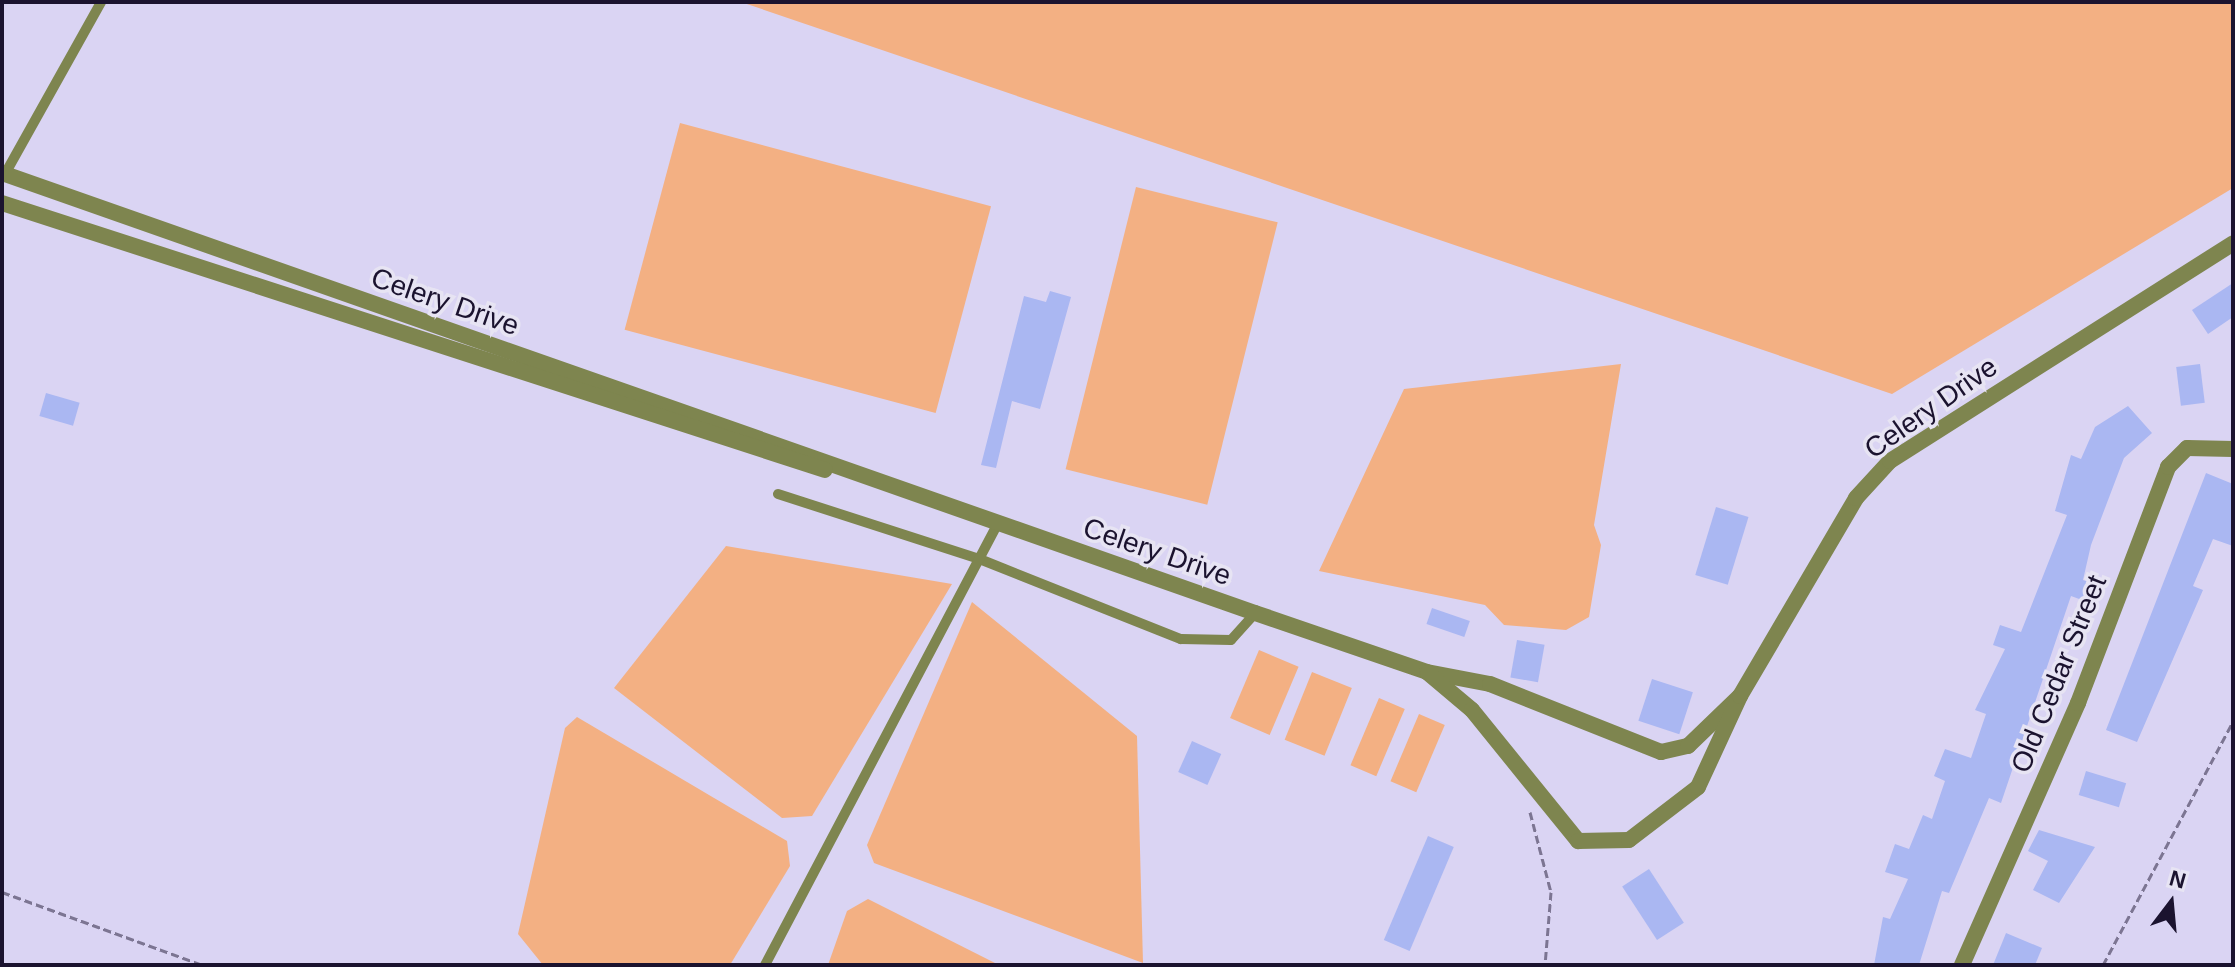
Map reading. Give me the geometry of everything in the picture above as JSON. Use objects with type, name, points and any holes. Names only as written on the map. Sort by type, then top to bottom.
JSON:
[{"type":"street","name":"Celery Drive","points":[[4,174],[997,525],[1427,672],[1490,684],[1661,752],[1688,746],[1740,696]]},
{"type":"street","name":"Celery Drive","points":[[2,203],[541,384],[870,480]]},
{"type":"street","name":"Celery Drive","points":[[1427,672],[1472,710],[1578,841],[1629,840],[1698,787],[1740,696],[1856,498],[1890,461],[2233,243]]},
{"type":"street","name":"Old Cedar Street","points":[[1962,965],[2078,703],[2168,467],[2187,448],[2233,449]]},
{"type":"lane","points":[[4,174],[101,2]]},
{"type":"lane","points":[[778,494],[982,560],[1181,639],[1231,640],[1255,613]]},
{"type":"lane","points":[[765,965],[982,560],[997,525]]},
{"type":"path","points":[[2103,965],[2233,722]]},
{"type":"path","points":[[1528,778],[1551,892],[1545,965]]},
{"type":"path","points":[[2,892],[203,965]]},
{"type":"shaded area","points":[[741,2],[2233,2],[2233,188],[1892,394]]},
{"type":"shaded area","points":[[680,123],[991,206],[936,413],[625,330]]},
{"type":"shaded area","points":[[1136,187],[1278,222],[1207,505],[1066,469]]},
{"type":"shaded area","points":[[1621,364],[1594,525],[1601,545],[1589,617],[1566,630],[1504,625],[1485,605],[1319,571],[1404,389]]},
{"type":"shaded area","points":[[726,546],[952,584],[812,816],[782,818],[614,688]]},
{"type":"shaded area","points":[[972,602],[1137,736],[1143,963],[874,863],[867,845]]},
{"type":"shaded area","points":[[1259,650],[1299,667],[1270,735],[1230,718]]},
{"type":"shaded area","points":[[1312,672],[1352,688],[1325,756],[1285,740]]},
{"type":"shaded area","points":[[1379,698],[1405,709],[1376,776],[1350,765]]},
{"type":"shaded area","points":[[1419,714],[1445,725],[1416,792],[1390,781]]},
{"type":"shaded area","points":[[577,717],[787,841],[790,866],[730,965],[543,965],[518,934],[565,728]]},
{"type":"shaded area","points":[[868,899],[999,965],[828,965],[847,911]]},
{"type":"building","points":[[2233,283],[2233,317],[2208,334],[2192,310]]},
{"type":"building","points":[[1050,291],[1071,297],[1040,409],[1012,401],[996,468],[981,465],[1024,296],[1046,302]]},
{"type":"building","points":[[2200,364],[2205,403],[2181,406],[2176,367]]},
{"type":"building","points":[[46,393],[80,403],[73,426],[39,416]]},
{"type":"building","points":[[2128,406],[2152,433],[2124,458],[2091,545],[2083,580],[2089,582],[2082,600],[2071,596],[2001,803],[1989,798],[1949,893],[1942,891],[1919,965],[1874,965],[1883,917],[1890,919],[1908,879],[1885,872],[1895,844],[1909,849],[1923,815],[1932,819],[1945,781],[1934,776],[1945,749],[1971,758],[1986,714],[1975,710],[2005,649],[1993,645],[2000,625],[2021,632],[2067,515],[2055,511],[2071,455],[2081,459],[2095,427]]},
{"type":"building","points":[[2206,473],[2233,484],[2233,546],[2213,539],[2193,586],[2203,590],[2137,742],[2106,730]]},
{"type":"building","points":[[1716,507],[1749,517],[1728,585],[1695,575]]},
{"type":"building","points":[[1432,608],[1470,621],[1464,637],[1426,624]]},
{"type":"building","points":[[1517,640],[1545,645],[1538,682],[1510,677]]},
{"type":"building","points":[[1652,679],[1693,692],[1679,734],[1638,721]]},
{"type":"building","points":[[1192,741],[1221,754],[1207,785],[1178,772]]},
{"type":"building","points":[[2086,771],[2126,783],[2119,807],[2079,795]]},
{"type":"building","points":[[2039,830],[2095,847],[2059,903],[2033,890],[2048,861],[2028,851]]},
{"type":"building","points":[[1428,836],[1454,847],[1410,951],[1384,940]]},
{"type":"building","points":[[1649,869],[1684,923],[1657,940],[1622,886]]},
{"type":"building","points":[[2006,933],[2042,948],[2035,965],[1993,965]]}]
